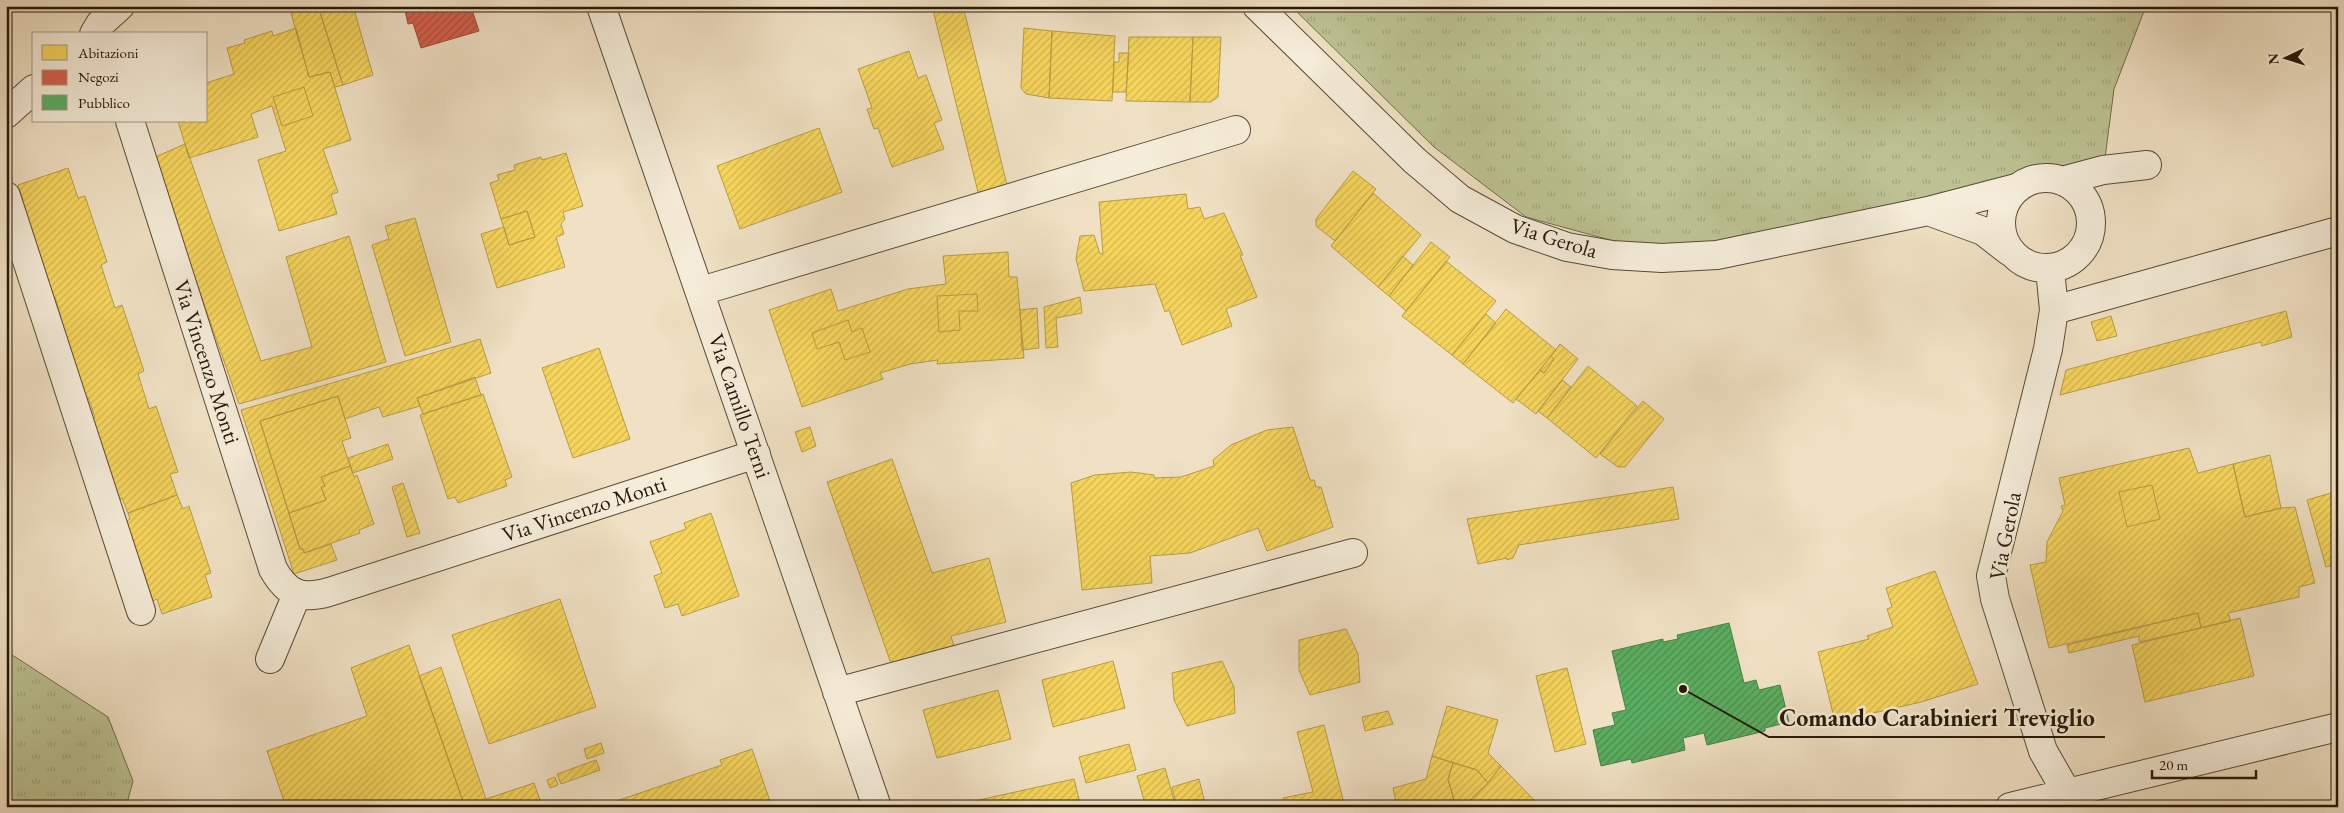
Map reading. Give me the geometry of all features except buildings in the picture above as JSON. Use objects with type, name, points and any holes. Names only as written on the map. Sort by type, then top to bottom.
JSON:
[{"type":"street","points":[[95,32],[100,24],[120,6]]},
{"type":"street","name":"Via Camillo Terni","points":[[601,6],[701,291],[877,807]]},
{"type":"street","name":"Via Gerola","points":[[1257,6],[1414,160],[1460,199],[1515,229],[1567,247],[1612,255],[1662,258],[1717,255],[1928,211],[2016,188],[2039,178],[2062,181]]},
{"type":"street","points":[[6,114],[32,91]]},
{"type":"street","name":"Via Vincenzo Monti","points":[[130,122],[273,569],[281,583],[297,594],[312,597],[329,592],[756,454]]},
{"type":"street","points":[[701,291],[1236,130]]},
{"type":"street","points":[[2062,181],[2103,170],[2147,165]]},
{"type":"street","points":[[1928,211],[1984,231],[2021,262],[2035,268],[2050,269],[2065,265],[2078,256],[2087,244],[2091,230],[2090,214],[2085,200],[2076,189],[2062,181]]},
{"type":"street","points":[[2010,252],[2003,240],[2000,226],[2001,212],[2007,199],[2016,188]]},
{"type":"street","points":[[6,196],[141,611]]},
{"type":"street","points":[[2054,310],[2338,232]]},
{"type":"street","name":"Via Gerola","points":[[2050,269],[2054,310],[2048,349],[1992,576],[1995,599],[2044,751],[2070,800]]},
{"type":"street","points":[[837,692],[1353,553]]},
{"type":"street","points":[[270,659],[297,594]]},
{"type":"street","points":[[2010,807],[2070,800],[2338,727]]},
{"type":"green space","points":[[1291,6],[2146,6],[2114,89],[2104,166],[1711,243],[1632,246],[1526,217],[1434,147]]},
{"type":"green space","points":[[6,651],[108,717],[133,781],[126,807],[6,807]]},
{"type":"place","name":"Comando Carabinieri Treviglio","points":[[1683,689]]}]
